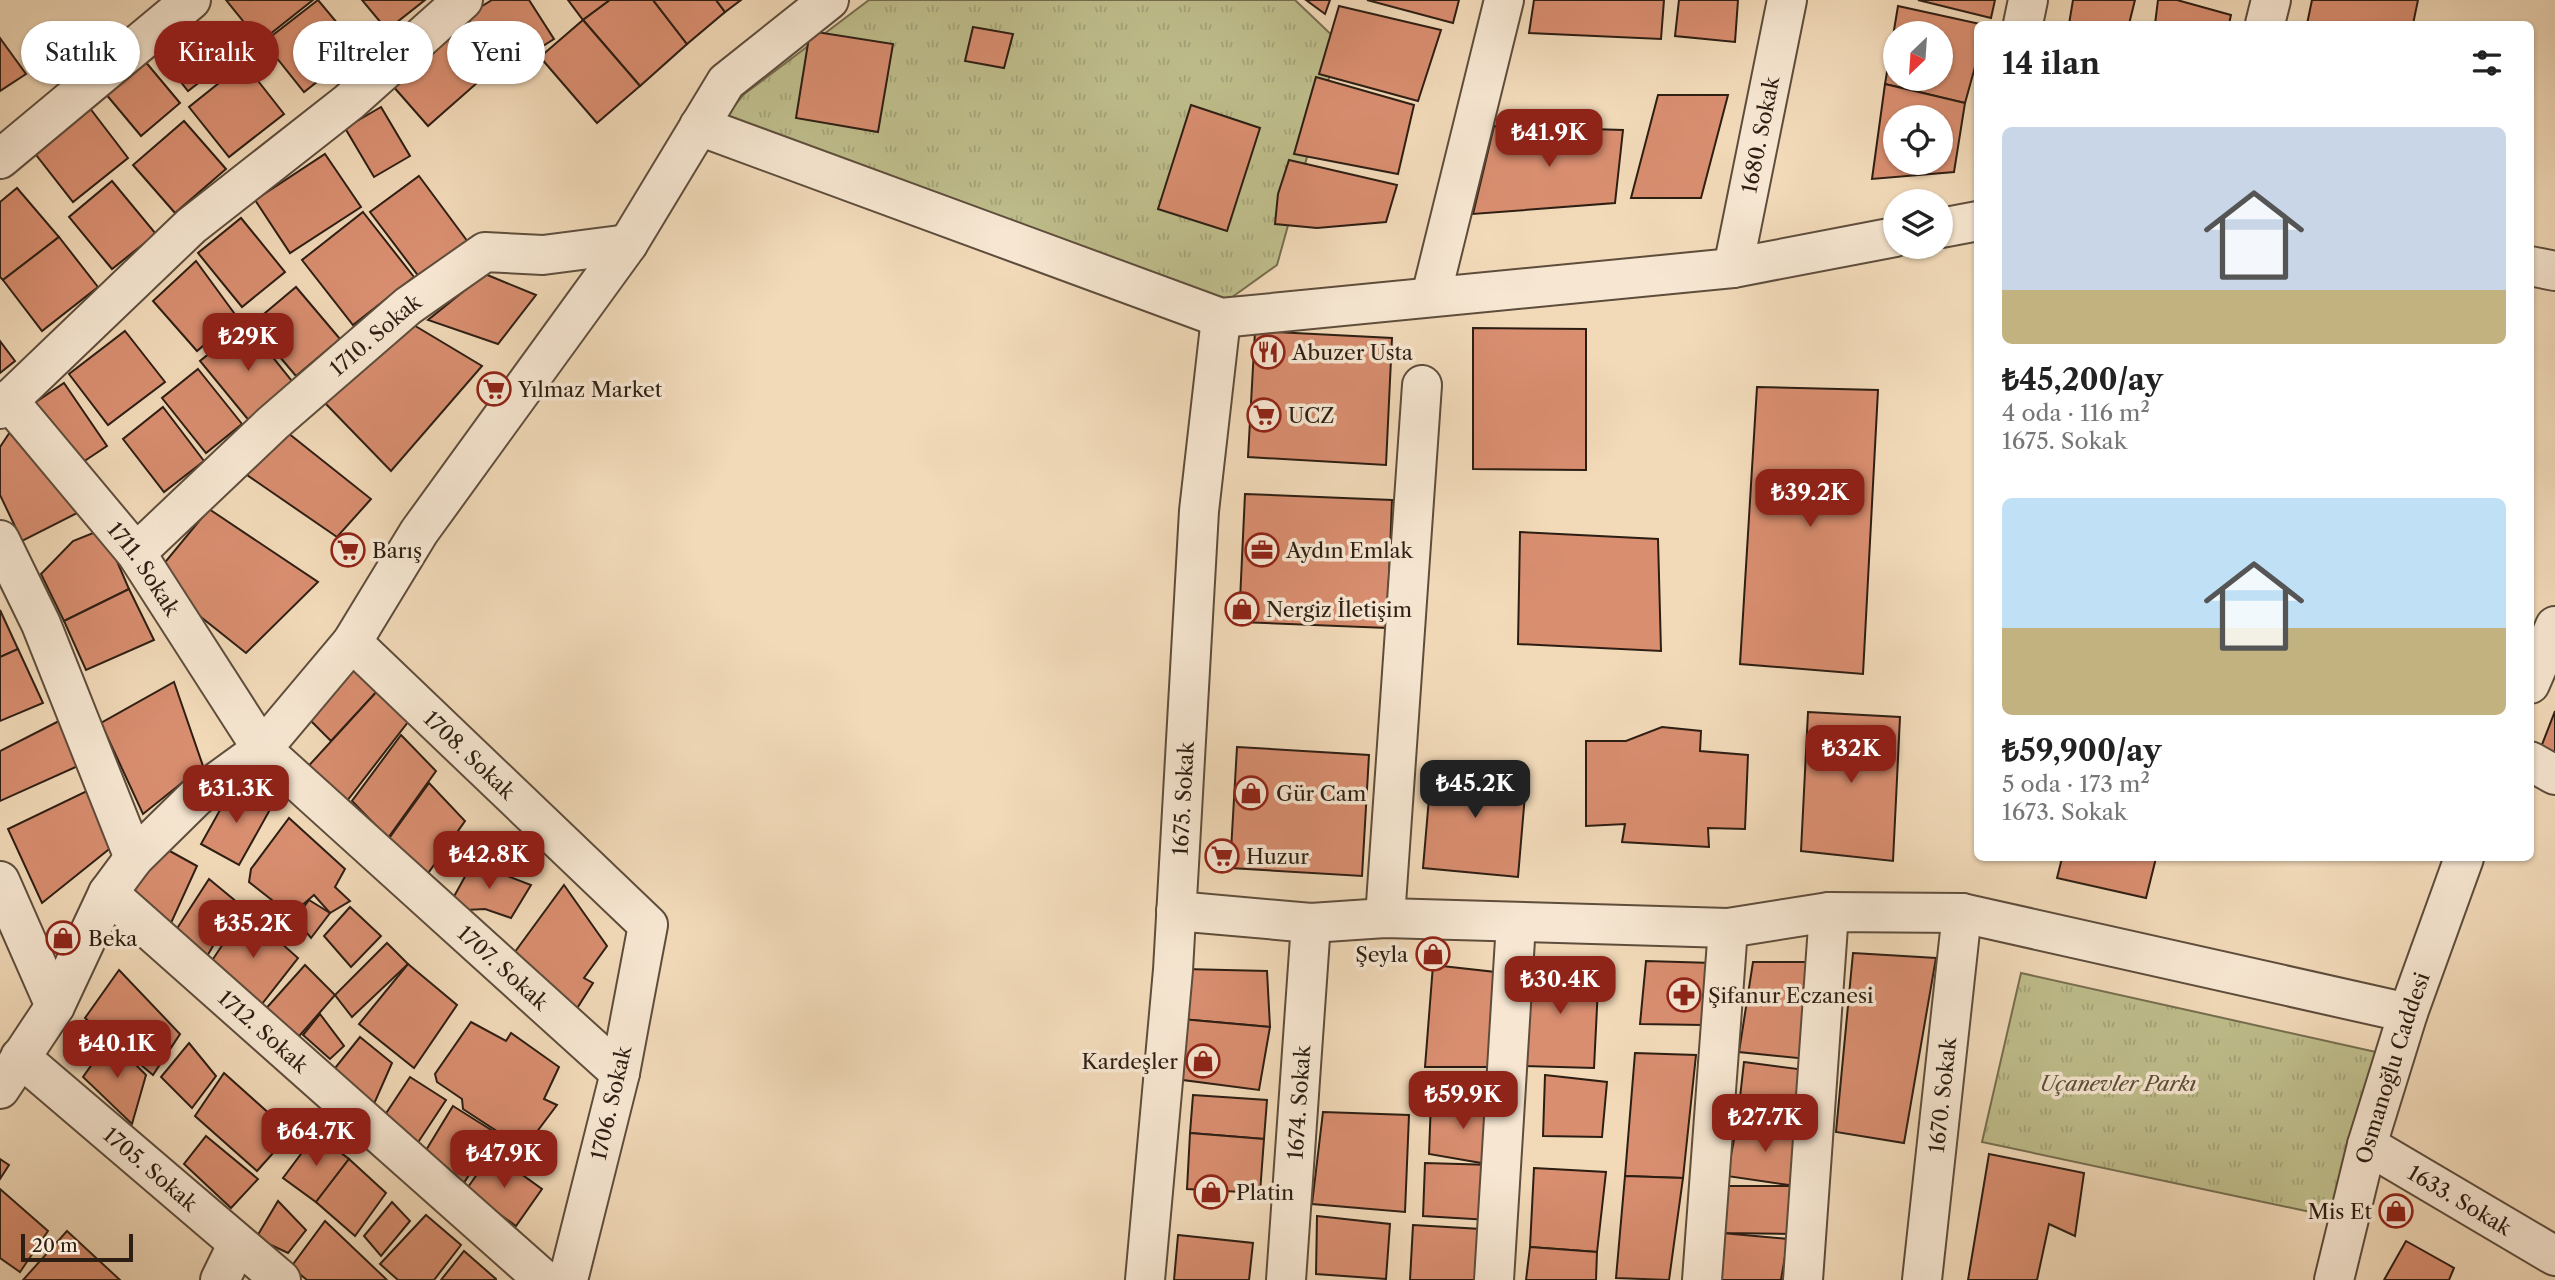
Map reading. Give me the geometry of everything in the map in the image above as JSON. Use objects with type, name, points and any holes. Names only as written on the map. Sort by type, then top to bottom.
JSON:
[{"type":"street","points":[[4,404],[191,226],[349,102],[463,0]]},
{"type":"street","points":[[0,1089],[55,1006],[108,893],[134,858],[197,797],[262,750],[352,642],[419,532],[628,244],[726,82],[829,0]]},
{"type":"street","points":[[1431,296],[1504,0]]},
{"type":"street","name":"1680. Sokak","points":[[1733,268],[1787,0]]},
{"type":"street","points":[[2024,21],[2028,0]]},
{"type":"street","points":[[2266,21],[2271,0]]},
{"type":"street","points":[[0,159],[174,7]]},
{"type":"street","points":[[699,126],[1221,317],[1733,268],[1883,239]]},
{"type":"street","points":[[1953,226],[1974,222]]},
{"type":"street","name":"1710. Sokak","points":[[136,553],[273,423],[408,306],[485,252],[543,255],[628,244]]},
{"type":"street","points":[[2534,267],[2555,271]]},
{"type":"street","name":"1675. Sokak","points":[[1145,1280],[1176,911],[1199,511],[1221,317]]},
{"type":"street","points":[[1385,918],[1422,385]]},
{"type":"street","name":"1711. Sokak","points":[[4,404],[136,553],[262,750]]},
{"type":"street","points":[[0,540],[41,624],[134,858]]},
{"type":"street","points":[[2534,675],[2555,626]]},
{"type":"street","name":"1708. Sokak","points":[[352,642],[648,925]]},
{"type":"street","name":"1707. Sokak","points":[[262,750],[620,1073]]},
{"type":"street","points":[[2534,763],[2555,775]]},
{"type":"street","name":"Osmanoğlu Caddesi","points":[[2334,1280],[2367,1145],[2408,1013],[2463,861]]},
{"type":"street","points":[[0,881],[55,1006]]},
{"type":"street","name":"1712. Sokak","points":[[108,893],[544,1280]]},
{"type":"street","points":[[1176,911],[1311,923],[1385,918],[1728,928],[1829,912],[1962,913],[2408,1013]]},
{"type":"street","points":[[1804,1280],[1829,912]]},
{"type":"street","name":"1670. Sokak","points":[[1922,1280],[1962,913]]},
{"type":"street","name":"1674. Sokak","points":[[1286,1280],[1311,923]]},
{"type":"street","points":[[1494,1280],[1516,923]]},
{"type":"street","name":"1706. Sokak","points":[[568,1280],[620,1073],[648,925]]},
{"type":"street","points":[[1702,1280],[1728,928]]},
{"type":"street","name":"1705. Sokak","points":[[20,1057],[281,1280]]},
{"type":"street","name":"1633. Sokak","points":[[2367,1145],[2555,1256]]},
{"type":"street","points":[[220,1280],[237,1245]]},
{"type":"green space","points":[[869,0],[1295,0],[1339,42],[1277,265],[1203,318],[708,138],[743,95]]},
{"type":"green space","name":"Uçanevler Parkı","points":[[2021,973],[2376,1052],[2334,1217],[1982,1142]]},
{"type":"building","points":[[226,0],[313,0],[279,27],[279,21],[243,21]]},
{"type":"building","points":[[318,0],[336,21],[293,21],[293,78],[279,61],[279,30]]},
{"type":"building","points":[[362,0],[425,0],[398,21],[380,21]]},
{"type":"building","points":[[492,0],[529,0],[542,21],[469,21],[466,16]]},
{"type":"building","points":[[568,0],[610,0],[583,20]]},
{"type":"building","points":[[610,0],[653,0],[687,44],[640,86],[583,20]]},
{"type":"building","points":[[653,0],[716,0],[725,12],[687,44]]},
{"type":"building","points":[[716,0],[741,0],[725,12]]},
{"type":"building","points":[[1306,0],[1330,0],[1325,14]]},
{"type":"building","points":[[1367,0],[1459,0],[1453,23]]},
{"type":"building","points":[[1534,0],[1664,0],[1661,39],[1529,33]]},
{"type":"building","points":[[1679,0],[1738,0],[1735,42],[1675,36]]},
{"type":"building","points":[[1918,0],[1995,0],[1991,18]]},
{"type":"building","points":[[2073,0],[2135,0],[2130,21],[2070,21]]},
{"type":"building","points":[[2158,0],[2177,0],[2231,15],[2230,21],[2155,21]]},
{"type":"building","points":[[2312,0],[2418,0],[2414,21],[2308,21]]},
{"type":"building","points":[[1339,6],[1441,30],[1418,101],[1319,74]]},
{"type":"building","points":[[1898,6],[1974,23],[1974,70],[1965,103],[1914,91],[1953,91],[1953,21],[1896,21]]},
{"type":"building","points":[[191,13],[197,21],[181,21]]},
{"type":"building","points":[[583,20],[640,86],[597,123],[545,63],[545,53]]},
{"type":"building","points":[[545,25],[554,39],[545,45]]},
{"type":"building","points":[[973,27],[1013,34],[1004,68],[965,61]]},
{"type":"building","points":[[810,31],[893,44],[878,132],[796,118]]},
{"type":"building","points":[[447,36],[447,84],[476,84],[428,126],[392,85],[433,84],[433,48]]},
{"type":"building","points":[[0,38],[21,67],[21,77],[0,91]]},
{"type":"building","points":[[144,60],[154,72],[154,84],[164,84],[180,103],[141,136],[105,93],[116,84],[140,84],[140,63]]},
{"type":"building","points":[[1316,77],[1414,105],[1398,174],[1294,154]]},
{"type":"building","points":[[182,84],[197,84],[188,91]]},
{"type":"building","points":[[218,84],[260,84],[284,114],[229,157],[189,107]]},
{"type":"building","points":[[298,84],[314,84],[304,92]]},
{"type":"building","points":[[1884,91],[1914,91],[1965,103],[1953,172],[1953,105],[1883,105],[1883,175],[1919,175],[1872,179]]},
{"type":"building","points":[[1658,95],[1728,95],[1701,198],[1631,198]]},
{"type":"building","points":[[1191,105],[1260,128],[1227,231],[1158,209]]},
{"type":"building","points":[[89,107],[128,158],[73,202],[33,151]]},
{"type":"building","points":[[381,107],[410,156],[374,177],[345,128]]},
{"type":"building","points":[[184,121],[226,169],[175,213],[133,165]]},
{"type":"building","points":[[1494,126],[1623,130],[1615,203],[1473,214]]},
{"type":"building","points":[[325,154],[361,207],[290,253],[255,200]]},
{"type":"building","points":[[1289,160],[1397,185],[1386,222],[1317,228],[1275,224],[1278,194]]},
{"type":"building","points":[[419,176],[468,242],[420,278],[370,212]]},
{"type":"building","points":[[112,181],[156,234],[112,269],[69,217]]},
{"type":"building","points":[[17,188],[59,237],[3,280],[0,277],[0,202]]},
{"type":"building","points":[[363,212],[414,277],[353,325],[302,260]]},
{"type":"building","points":[[241,218],[285,272],[242,307],[198,253]]},
{"type":"building","points":[[59,237],[98,287],[42,331],[3,280]]},
{"type":"building","points":[[196,261],[237,317],[197,351],[153,301]]},
{"type":"building","points":[[485,274],[536,295],[498,344],[428,320]]},
{"type":"building","points":[[296,287],[340,339],[296,376],[252,324]]},
{"type":"building","points":[[246,324],[296,386],[251,423],[200,361]]},
{"type":"building","points":[[412,324],[482,366],[391,471],[324,402]]},
{"type":"building","points":[[1473,328],[1586,329],[1586,470],[1473,469]]},
{"type":"building","points":[[125,331],[165,382],[108,425],[69,374]]},
{"type":"building","points":[[1255,331],[1392,338],[1386,465],[1248,457]]},
{"type":"building","points":[[0,341],[15,361],[0,373]]},
{"type":"building","points":[[198,369],[242,424],[206,453],[162,398]]},
{"type":"building","points":[[64,383],[107,446],[77,466],[33,404]]},
{"type":"building","points":[[1757,387],[1878,390],[1863,674],[1740,664]]},
{"type":"building","points":[[163,407],[204,461],[164,492],[123,439]]},
{"type":"building","points":[[10,432],[25,433],[89,507],[22,541],[0,495],[0,447]]},
{"type":"building","points":[[288,433],[371,499],[337,537],[244,473]]},
{"type":"building","points":[[1245,494],[1392,500],[1387,628],[1239,622]]},
{"type":"building","points":[[209,509],[318,582],[246,653],[152,578]]},
{"type":"building","points":[[103,529],[129,589],[64,621],[41,574],[73,541]]},
{"type":"building","points":[[1520,532],[1658,539],[1661,651],[1518,644]]},
{"type":"building","points":[[129,589],[154,640],[86,670],[64,621]]},
{"type":"building","points":[[0,610],[18,649],[0,657]]},
{"type":"building","points":[[352,642],[380,688],[331,741],[297,707]]},
{"type":"building","points":[[18,649],[43,703],[0,721],[0,657]]},
{"type":"building","points":[[174,682],[203,766],[143,814],[101,723]]},
{"type":"building","points":[[380,688],[408,722],[340,810],[303,772]]},
{"type":"building","points":[[2555,711],[2555,764],[2538,755]]},
{"type":"building","points":[[1808,712],[1900,717],[1893,861],[1801,851]]},
{"type":"building","points":[[59,721],[78,766],[0,801],[0,751]]},
{"type":"building","points":[[1662,727],[1701,731],[1700,751],[1748,755],[1745,829],[1708,828],[1709,847],[1622,842],[1625,824],[1586,826],[1586,741],[1626,741]]},
{"type":"building","points":[[401,735],[436,771],[388,838],[352,801]]},
{"type":"building","points":[[1237,747],[1369,755],[1362,876],[1230,868]]},
{"type":"building","points":[[1432,763],[1527,771],[1518,877],[1423,868]]},
{"type":"building","points":[[429,783],[465,821],[424,879],[385,844]]},
{"type":"building","points":[[234,785],[272,806],[239,865],[201,844]]},
{"type":"building","points":[[91,789],[118,842],[42,903],[8,829]]},
{"type":"building","points":[[289,818],[345,869],[335,887],[350,901],[330,913],[314,895],[291,915],[249,882],[251,869]]},
{"type":"building","points":[[157,844],[197,866],[171,923],[121,888]]},
{"type":"building","points":[[478,853],[494,871],[531,885],[511,918],[485,909],[446,911]]},
{"type":"building","points":[[2061,861],[2155,861],[2146,898],[2057,878]]},
{"type":"building","points":[[209,879],[238,903],[206,958],[176,930]]},
{"type":"building","points":[[564,885],[607,946],[584,978],[593,983],[569,1021],[509,960]]},
{"type":"building","points":[[309,900],[330,913],[311,938],[295,919]]},
{"type":"building","points":[[350,907],[381,936],[351,967],[324,936]]},
{"type":"building","points":[[245,911],[298,958],[258,1009],[211,962]]},
{"type":"building","points":[[387,943],[408,964],[352,1017],[335,995]]},
{"type":"building","points":[[1853,953],[1936,958],[1904,1143],[1836,1132]]},
{"type":"building","points":[[1646,961],[1713,963],[1703,1025],[1640,1024]]},
{"type":"building","points":[[1753,962],[1814,962],[1807,1059],[1739,1052]]},
{"type":"building","points":[[1524,963],[1599,967],[1594,1068],[1523,1066]]},
{"type":"building","points":[[408,964],[457,1005],[414,1068],[359,1024]]},
{"type":"building","points":[[305,965],[335,995],[294,1042],[262,1013]]},
{"type":"building","points":[[1433,965],[1504,973],[1496,1067],[1425,1067]]},
{"type":"building","points":[[1184,969],[1267,971],[1270,1027],[1181,1019]]},
{"type":"building","points":[[119,970],[180,1034],[153,1075],[85,1018]]},
{"type":"building","points":[[320,1014],[344,1046],[330,1059],[303,1035]]},
{"type":"building","points":[[1181,1019],[1270,1027],[1259,1090],[1183,1080]]},
{"type":"building","points":[[471,1022],[506,1041],[511,1033],[559,1067],[544,1099],[557,1105],[536,1133],[550,1142],[538,1158],[463,1109],[462,1099],[437,1082],[435,1074]]},
{"type":"building","points":[[360,1037],[392,1063],[370,1113],[327,1078]]},
{"type":"building","points":[[110,1039],[146,1075],[132,1124],[83,1077]]},
{"type":"building","points":[[189,1043],[216,1076],[192,1108],[161,1077]]},
{"type":"building","points":[[1635,1053],[1696,1055],[1683,1178],[1625,1176]]},
{"type":"building","points":[[1744,1062],[1806,1070],[1800,1130],[1737,1124]]},
{"type":"building","points":[[224,1073],[291,1133],[257,1171],[195,1116]]},
{"type":"building","points":[[1545,1075],[1607,1082],[1602,1137],[1543,1136]]},
{"type":"building","points":[[410,1077],[446,1100],[417,1144],[381,1121]]},
{"type":"building","points":[[1193,1095],[1267,1100],[1264,1139],[1190,1133]]},
{"type":"building","points":[[1431,1101],[1495,1103],[1493,1165],[1429,1154]]},
{"type":"building","points":[[453,1106],[496,1133],[458,1192],[417,1165]]},
{"type":"building","points":[[1323,1112],[1409,1115],[1405,1212],[1312,1204]]},
{"type":"building","points":[[1737,1124],[1800,1130],[1796,1186],[1727,1176]]},
{"type":"building","points":[[1190,1133],[1264,1139],[1260,1193],[1187,1189]]},
{"type":"building","points":[[316,1134],[349,1159],[316,1202],[283,1178]]},
{"type":"building","points":[[206,1136],[258,1179],[231,1208],[184,1164]]},
{"type":"building","points":[[492,1153],[542,1189],[516,1226],[466,1190]]},
{"type":"building","points":[[1989,1154],[2084,1173],[2075,1236],[2049,1224],[2037,1280],[1968,1280]]},
{"type":"building","points":[[0,1159],[9,1165],[0,1179]]},
{"type":"building","points":[[349,1159],[386,1193],[355,1236],[316,1202]]},
{"type":"building","points":[[1425,1163],[1493,1165],[1489,1220],[1423,1216]]},
{"type":"building","points":[[1534,1168],[1606,1172],[1597,1252],[1530,1247]]},
{"type":"building","points":[[1625,1176],[1683,1178],[1669,1280],[1616,1278]]},
{"type":"building","points":[[1727,1186],[1796,1186],[1794,1234],[1722,1233]]},
{"type":"building","points":[[0,1189],[48,1231],[20,1272],[0,1258]]},
{"type":"building","points":[[278,1201],[306,1230],[288,1253],[256,1238]]},
{"type":"building","points":[[392,1202],[410,1221],[381,1256],[364,1236]]},
{"type":"building","points":[[426,1215],[461,1245],[434,1280],[398,1280],[380,1264]]},
{"type":"building","points":[[1317,1216],[1390,1224],[1386,1279],[1316,1274]]},
{"type":"building","points":[[325,1221],[387,1280],[307,1280],[291,1267]]},
{"type":"building","points":[[1413,1225],[1481,1229],[1478,1280],[1410,1280]]},
{"type":"building","points":[[67,1231],[120,1280],[23,1280]]},
{"type":"building","points":[[1722,1233],[1788,1239],[1781,1280],[1715,1280]]},
{"type":"building","points":[[1178,1235],[1253,1243],[1249,1280],[1174,1280]]},
{"type":"building","points":[[2406,1241],[2454,1268],[2449,1280],[2384,1280]]},
{"type":"building","points":[[1530,1247],[1597,1252],[1596,1280],[1526,1280]]},
{"type":"building","points":[[464,1251],[496,1279],[496,1280],[441,1280]]},
{"type":"place","name":"Abuzer Usta","points":[[1268,352]]},
{"type":"place","name":"Yılmaz Market","points":[[494,389]]},
{"type":"place","name":"UCZ","points":[[1264,415]]},
{"type":"place","name":"Barış","points":[[348,550]]},
{"type":"place","name":"Aydın Emlak","points":[[1262,550]]},
{"type":"place","name":"Nergiz İletişim","points":[[1242,609]]},
{"type":"place","name":"Gür Cam","points":[[1251,793]]},
{"type":"place","name":"Huzur","points":[[1222,856]]},
{"type":"place","name":"Beka","points":[[63,938]]},
{"type":"place","name":"Şeyla","points":[[1433,954]]},
{"type":"place","name":"Şifanur Eczanesi","points":[[1684,995]]},
{"type":"place","name":"Kardeşler","points":[[1203,1061]]},
{"type":"place","name":"Platin","points":[[1211,1192]]},
{"type":"place","name":"Mis Et","points":[[2396,1211]]}]
